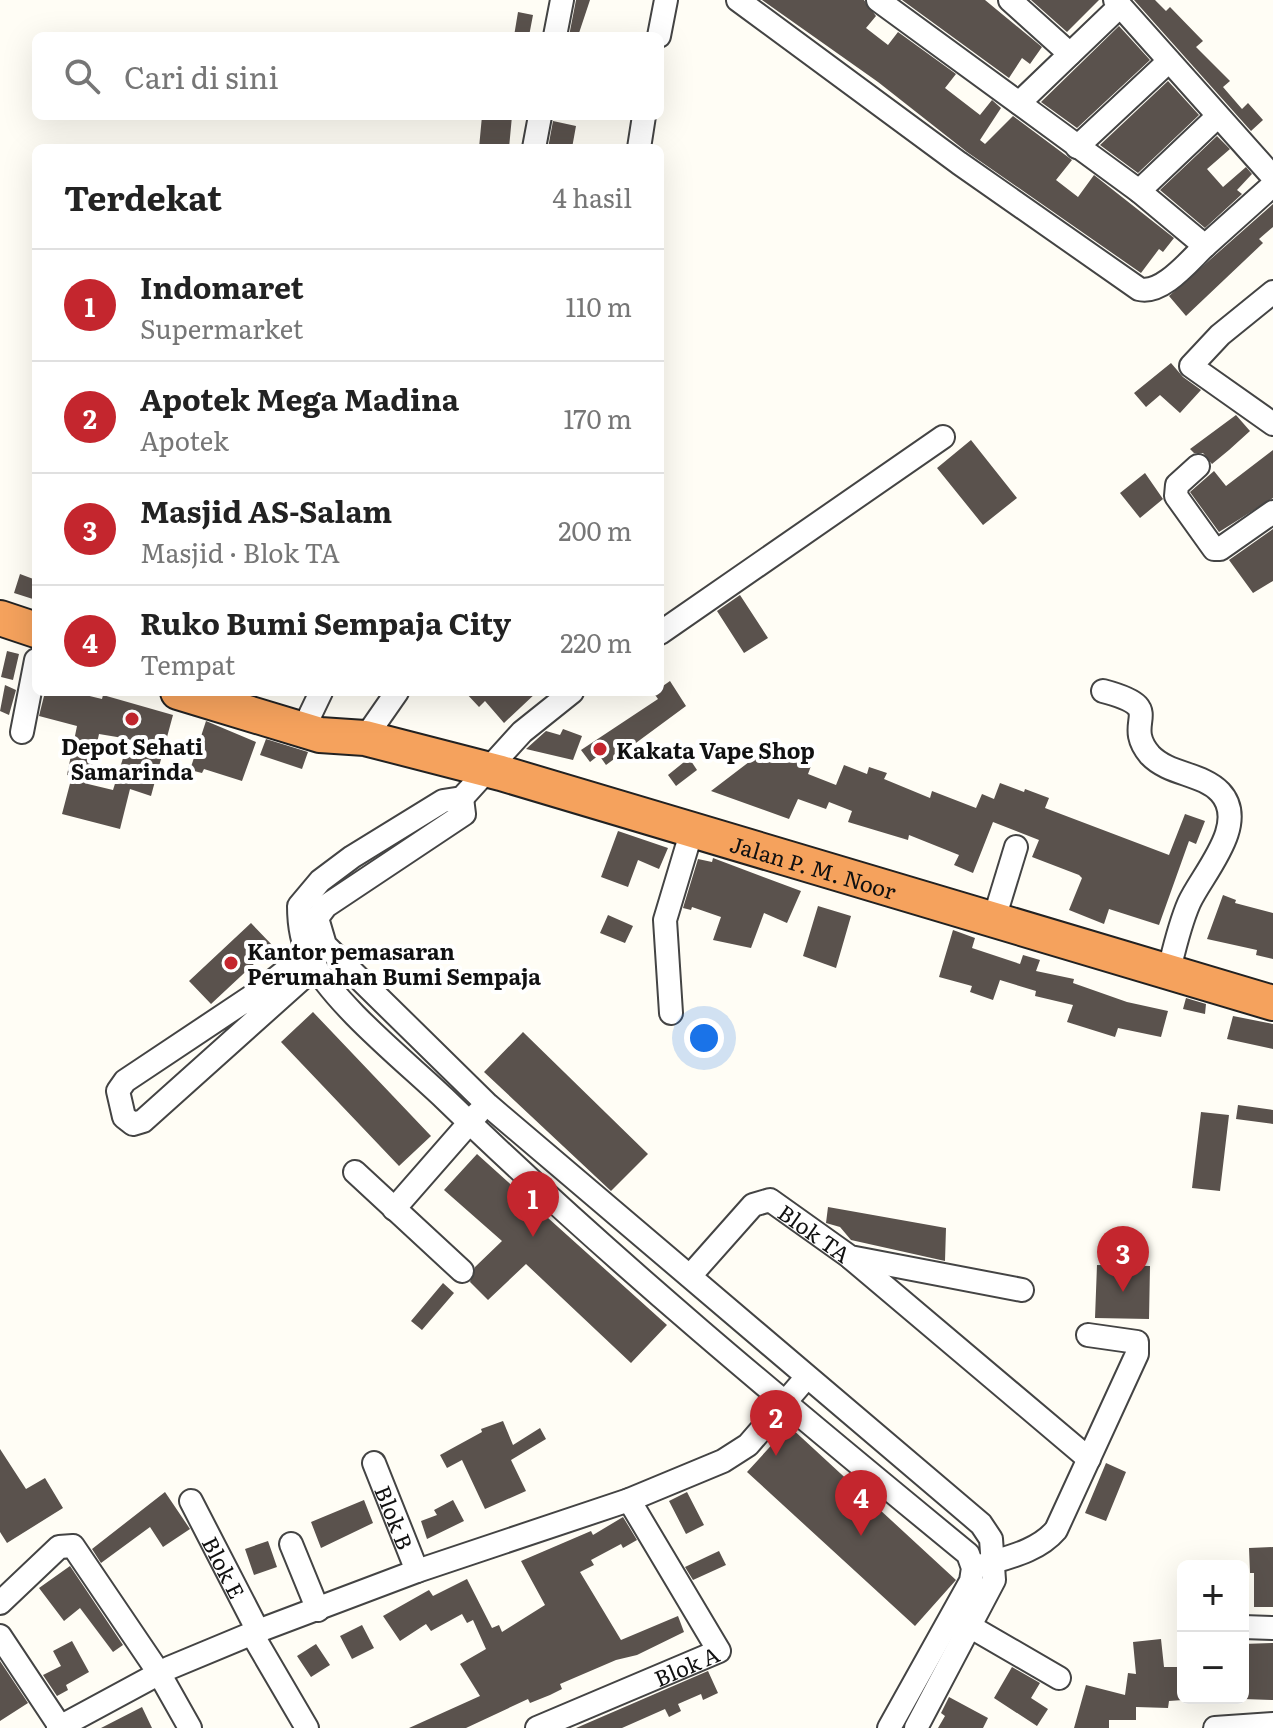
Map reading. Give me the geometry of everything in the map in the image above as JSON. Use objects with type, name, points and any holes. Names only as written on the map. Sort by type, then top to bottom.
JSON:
[{"type":"highway","points":[[0,618],[32,629]]},
{"type":"highway","points":[[0,639],[32,648]]},
{"type":"highway","name":"Jalan P. M. Noor","points":[[191,696],[320,735],[358,736],[490,771],[1273,1003]]},
{"type":"highway","name":"Jalan P. M. Noor","points":[[263,696],[316,704],[358,736]]},
{"type":"street","points":[[556,32],[562,0]]},
{"type":"street","points":[[660,32],[666,0]]},
{"type":"street","points":[[738,0],[959,163],[1139,289],[1148,291],[1158,287],[1273,185]]},
{"type":"street","points":[[878,0],[1139,191],[1205,246]]},
{"type":"street","points":[[1010,0],[1070,54]]},
{"type":"street","points":[[1019,103],[1117,3],[1273,177]]},
{"type":"street","points":[[1077,147],[1169,61]]},
{"type":"street","points":[[1139,191],[1218,116]]},
{"type":"street","points":[[535,144],[539,120]]},
{"type":"street","points":[[640,144],[643,120]]},
{"type":"street","points":[[1273,292],[1191,366],[1273,424]]},
{"type":"street","points":[[664,630],[943,437]]},
{"type":"street","points":[[1198,466],[1177,485],[1176,496],[1214,549],[1220,549],[1273,512]]},
{"type":"street","points":[[22,732],[32,681]]},
{"type":"street","points":[[1103,691],[1132,699],[1140,707],[1139,730],[1151,755],[1161,764],[1212,786],[1222,794],[1228,809],[1228,831],[1190,901],[1168,974]]},
{"type":"street","points":[[358,736],[393,696]]},
{"type":"street","points":[[308,920],[464,814],[462,798],[490,771],[522,732],[567,696]]},
{"type":"street","points":[[671,1013],[665,920],[692,830]]},
{"type":"street","points":[[994,919],[1016,847]]},
{"type":"street","points":[[308,920],[312,960],[344,1001],[538,1190],[782,1401],[984,1564],[994,1580],[916,1728]]},
{"type":"street","points":[[308,920],[341,962],[488,1105],[981,1524],[991,1539],[984,1564],[971,1581],[889,1728]]},
{"type":"street","points":[[312,960],[143,1121],[133,1124],[124,1117],[118,1091],[125,1081],[312,960]]},
{"type":"street","points":[[394,1209],[468,1122],[488,1105]]},
{"type":"street","points":[[355,1172],[462,1271]]},
{"type":"street","name":"Blok TA","points":[[690,1276],[753,1205],[770,1200],[850,1257],[1022,1290]]},
{"type":"street","points":[[850,1257],[1089,1459]]},
{"type":"street","points":[[984,1564],[1046,1541],[1056,1530],[1139,1348],[1137,1342],[1088,1335]]},
{"type":"street","points":[[0,1636],[60,1727],[159,1673],[255,1633],[417,1571],[629,1500],[736,1452],[759,1433],[782,1401],[806,1378]]},
{"type":"street","name":"Blok B","points":[[374,1463],[417,1571]]},
{"type":"street","name":"Blok A","points":[[537,1728],[719,1651],[629,1500]]},
{"type":"street","name":"Blok E","points":[[191,1501],[255,1633],[307,1728]]},
{"type":"street","points":[[291,1544],[318,1610]]},
{"type":"street","points":[[0,1603],[59,1547],[73,1546],[159,1673],[190,1728]]},
{"type":"street","points":[[971,1627],[1059,1678]]},
{"type":"street","points":[[1249,1627],[1273,1628]]},
{"type":"street","points":[[1215,1728],[1273,1724]]},
{"type":"building","points":[[576,0],[590,0],[579,32],[570,32]]},
{"type":"building","points":[[762,0],[864,0],[876,16],[866,28],[888,45],[898,32],[956,74],[945,88],[980,115],[992,100],[1001,108],[980,140],[985,144],[1013,116],[1072,160],[1056,180],[1078,197],[1094,175],[1174,238],[1163,252],[1159,249],[1141,273],[967,152],[878,82]]},
{"type":"building","points":[[902,0],[985,0],[1042,47],[1030,64],[1022,58],[1009,78]]},
{"type":"building","points":[[1031,0],[1099,0],[1067,32]]},
{"type":"building","points":[[1134,0],[1155,0],[1166,11],[1170,7],[1203,41],[1196,47],[1230,81],[1223,87],[1242,109],[1248,103],[1263,120],[1251,131]]},
{"type":"building","points":[[518,12],[533,15],[530,32],[515,32]]},
{"type":"building","points":[[1119,26],[1150,60],[1077,128],[1041,102]]},
{"type":"building","points":[[1168,81],[1199,115],[1138,173],[1100,145]]},
{"type":"building","points":[[482,120],[512,120],[509,144],[479,144]]},
{"type":"building","points":[[553,121],[576,126],[573,144],[549,144]]},
{"type":"building","points":[[1217,136],[1230,149],[1207,169],[1223,187],[1246,167],[1252,174],[1237,190],[1242,194],[1205,228],[1160,190]]},
{"type":"building","points":[[1273,204],[1273,227],[1259,239],[1263,243],[1186,316],[1169,296]]},
{"type":"building","points":[[1171,363],[1201,390],[1180,413],[1160,395],[1146,407],[1134,393]]},
{"type":"building","points":[[1236,415],[1250,431],[1212,464],[1203,453],[1194,453],[1190,449]]},
{"type":"building","points":[[971,440],[1017,498],[983,525],[937,468]]},
{"type":"building","points":[[1273,450],[1273,498],[1219,532],[1190,492],[1214,471],[1226,486]]},
{"type":"building","points":[[1145,473],[1163,499],[1140,518],[1120,493]]},
{"type":"building","points":[[1273,529],[1273,581],[1253,593],[1229,560]]},
{"type":"building","points":[[20,574],[32,578],[32,599],[14,593]]},
{"type":"building","points":[[740,595],[768,638],[744,653],[717,611]]},
{"type":"building","points":[[7,651],[19,654],[13,680],[1,677]]},
{"type":"building","points":[[670,681],[686,706],[606,765],[599,755],[590,762],[581,750],[658,699],[656,696],[664,696],[664,685]]},
{"type":"building","points":[[5,685],[16,690],[9,715],[0,711]]},
{"type":"building","points":[[44,696],[102,699],[106,696],[173,715],[151,796],[130,789],[120,829],[62,814],[72,776],[67,775],[77,726],[39,716]],"holes":[[[99,734],[129,739],[113,790],[88,784]]]},
{"type":"building","points":[[469,696],[533,696],[504,723],[485,701],[479,707]]},
{"type":"building","points":[[206,721],[256,742],[242,781],[204,769],[202,773],[190,770]]},
{"type":"building","points":[[563,729],[582,736],[573,760],[526,749],[546,731],[560,735]]},
{"type":"building","points":[[266,739],[308,752],[302,769],[260,755]]},
{"type":"building","points":[[766,749],[811,766],[808,774],[836,785],[844,765],[867,774],[869,767],[887,773],[884,779],[930,798],[932,791],[976,808],[982,794],[994,799],[1000,783],[1024,792],[1025,789],[1049,798],[1045,808],[1169,855],[1185,814],[1205,821],[1196,844],[1189,841],[1159,925],[1109,909],[1104,924],[1069,910],[1082,878],[1079,875],[1032,857],[1039,840],[993,822],[973,873],[954,865],[959,855],[909,835],[908,840],[848,822],[852,811],[829,802],[826,809],[798,799],[789,819],[711,791]]},
{"type":"building","points":[[689,758],[697,770],[676,786],[668,775]]},
{"type":"building","points":[[618,831],[668,848],[659,869],[638,860],[628,887],[601,877]]},
{"type":"building","points":[[713,858],[801,891],[787,923],[764,913],[751,948],[713,940],[721,917],[692,907],[691,910],[683,908],[698,859],[712,862]]},
{"type":"building","points":[[1223,895],[1236,900],[1235,903],[1273,913],[1273,959],[1256,955],[1257,950],[1207,939]]},
{"type":"building","points":[[818,906],[851,916],[836,968],[803,956]]},
{"type":"building","points":[[608,915],[633,926],[625,943],[600,933]]},
{"type":"building","name":"Kantor pemasaran Perumahan Bumi Sempaja","points":[[251,923],[273,946],[211,1004],[189,981]]},
{"type":"building","points":[[953,930],[975,938],[972,948],[1020,964],[1023,955],[1040,960],[1036,971],[1074,979],[1073,983],[1127,1002],[1168,1011],[1161,1037],[1118,1028],[1115,1037],[1067,1022],[1073,1005],[1035,996],[1036,991],[1000,980],[993,1000],[970,992],[972,986],[939,977]]},
{"type":"building","points":[[1186,998],[1206,1004],[1205,1014],[1183,1009]]},
{"type":"building","points":[[313,1012],[431,1136],[399,1166],[281,1042]]},
{"type":"building","points":[[1233,1016],[1273,1024],[1273,1049],[1227,1039]]},
{"type":"building","points":[[523,1032],[648,1154],[611,1191],[484,1072]]},
{"type":"building","points":[[1238,1105],[1273,1110],[1273,1124],[1236,1119]]},
{"type":"building","points":[[1201,1112],[1229,1115],[1220,1191],[1192,1188]]},
{"type":"building","points":[[477,1154],[667,1325],[631,1363],[526,1264],[488,1300],[470,1282],[475,1267],[502,1241],[444,1190]]},
{"type":"building","points":[[828,1207],[946,1228],[945,1261],[851,1240],[840,1227],[826,1223]]},
{"type":"building","points":[[1097,1265],[1150,1266],[1149,1319],[1095,1318]]},
{"type":"building","points":[[443,1283],[454,1293],[422,1330],[411,1321]]},
{"type":"building","points":[[503,1421],[513,1445],[540,1428],[546,1439],[511,1460],[526,1491],[485,1509],[462,1460],[447,1468],[440,1455],[482,1432],[481,1429]]},
{"type":"building","points":[[789,1426],[956,1580],[915,1626],[747,1472]]},
{"type":"building","points":[[0,1449],[26,1489],[45,1478],[63,1508],[7,1543],[0,1532]]},
{"type":"building","points":[[1106,1463],[1126,1472],[1106,1521],[1085,1513]]},
{"type":"building","points":[[165,1492],[190,1529],[163,1547],[150,1527],[101,1563],[92,1549]]},
{"type":"building","points":[[687,1492],[704,1525],[686,1534],[669,1501]]},
{"type":"building","points":[[364,1500],[373,1523],[321,1548],[311,1522]]},
{"type":"building","points":[[453,1500],[464,1521],[427,1539],[421,1521],[437,1515],[434,1510]]},
{"type":"building","points":[[623,1517],[637,1540],[623,1548],[621,1544],[591,1560],[594,1565],[580,1572],[621,1640],[678,1616],[684,1632],[637,1655],[616,1660],[560,1684],[562,1689],[550,1695],[530,1703],[528,1699],[466,1728],[409,1728],[480,1696],[460,1664],[486,1649],[473,1620],[467,1623],[462,1614],[431,1631],[426,1624],[400,1641],[383,1616],[429,1590],[433,1596],[467,1579],[492,1628],[499,1625],[502,1632],[545,1605],[521,1561],[591,1531],[593,1535]]},
{"type":"building","points":[[268,1541],[277,1567],[254,1575],[245,1549]]},
{"type":"building","points":[[1273,1547],[1273,1607],[1254,1607],[1254,1573],[1250,1573],[1249,1548]]},
{"type":"building","points":[[719,1551],[726,1565],[693,1580],[685,1567]]},
{"type":"building","points":[[70,1566],[123,1645],[113,1652],[80,1608],[64,1621],[39,1588]]},
{"type":"building","points":[[362,1625],[374,1648],[352,1659],[340,1636]]},
{"type":"building","points":[[1161,1639],[1164,1667],[1177,1667],[1177,1700],[1169,1701],[1168,1708],[1136,1707],[1136,1720],[1109,1720],[1109,1728],[1074,1728],[1086,1685],[1125,1695],[1128,1673],[1136,1674],[1133,1642]]},
{"type":"building","points":[[72,1641],[89,1672],[66,1685],[68,1690],[57,1696],[43,1675],[61,1666],[53,1651]]},
{"type":"building","points":[[1273,1643],[1273,1700],[1249,1699],[1249,1644]]},
{"type":"building","points":[[316,1644],[330,1665],[311,1677],[297,1656]]},
{"type":"building","points":[[0,1661],[28,1703],[0,1721]]},
{"type":"building","points":[[1012,1667],[1040,1683],[1031,1698],[1048,1709],[1037,1726],[994,1698]]},
{"type":"building","points":[[708,1671],[718,1693],[703,1700],[701,1694],[678,1704],[681,1711],[669,1717],[665,1709],[622,1728],[576,1728]]},
{"type":"building","points":[[949,1697],[988,1718],[983,1728],[938,1728],[945,1716],[941,1713]]},
{"type":"building","points":[[142,1707],[152,1728],[101,1728]]},
{"type":"place","name":"Depot Sehati Samarinda","points":[[132,719]]},
{"type":"place","name":"Kakata Vape Shop","points":[[600,749]]},
{"type":"place","name":"Kantor pemasaran Perumahan Bumi Sempaja","points":[[231,963]]},
{"type":"place","name":"Indomaret","points":[[533,1237]]},
{"type":"place","name":"Masjid AS-Salam","points":[[1123,1292]]},
{"type":"place","name":"Apotek Mega Madina","points":[[776,1456]]},
{"type":"place","name":"Ruko Bumi Sempaja City","points":[[861,1536]]}]
